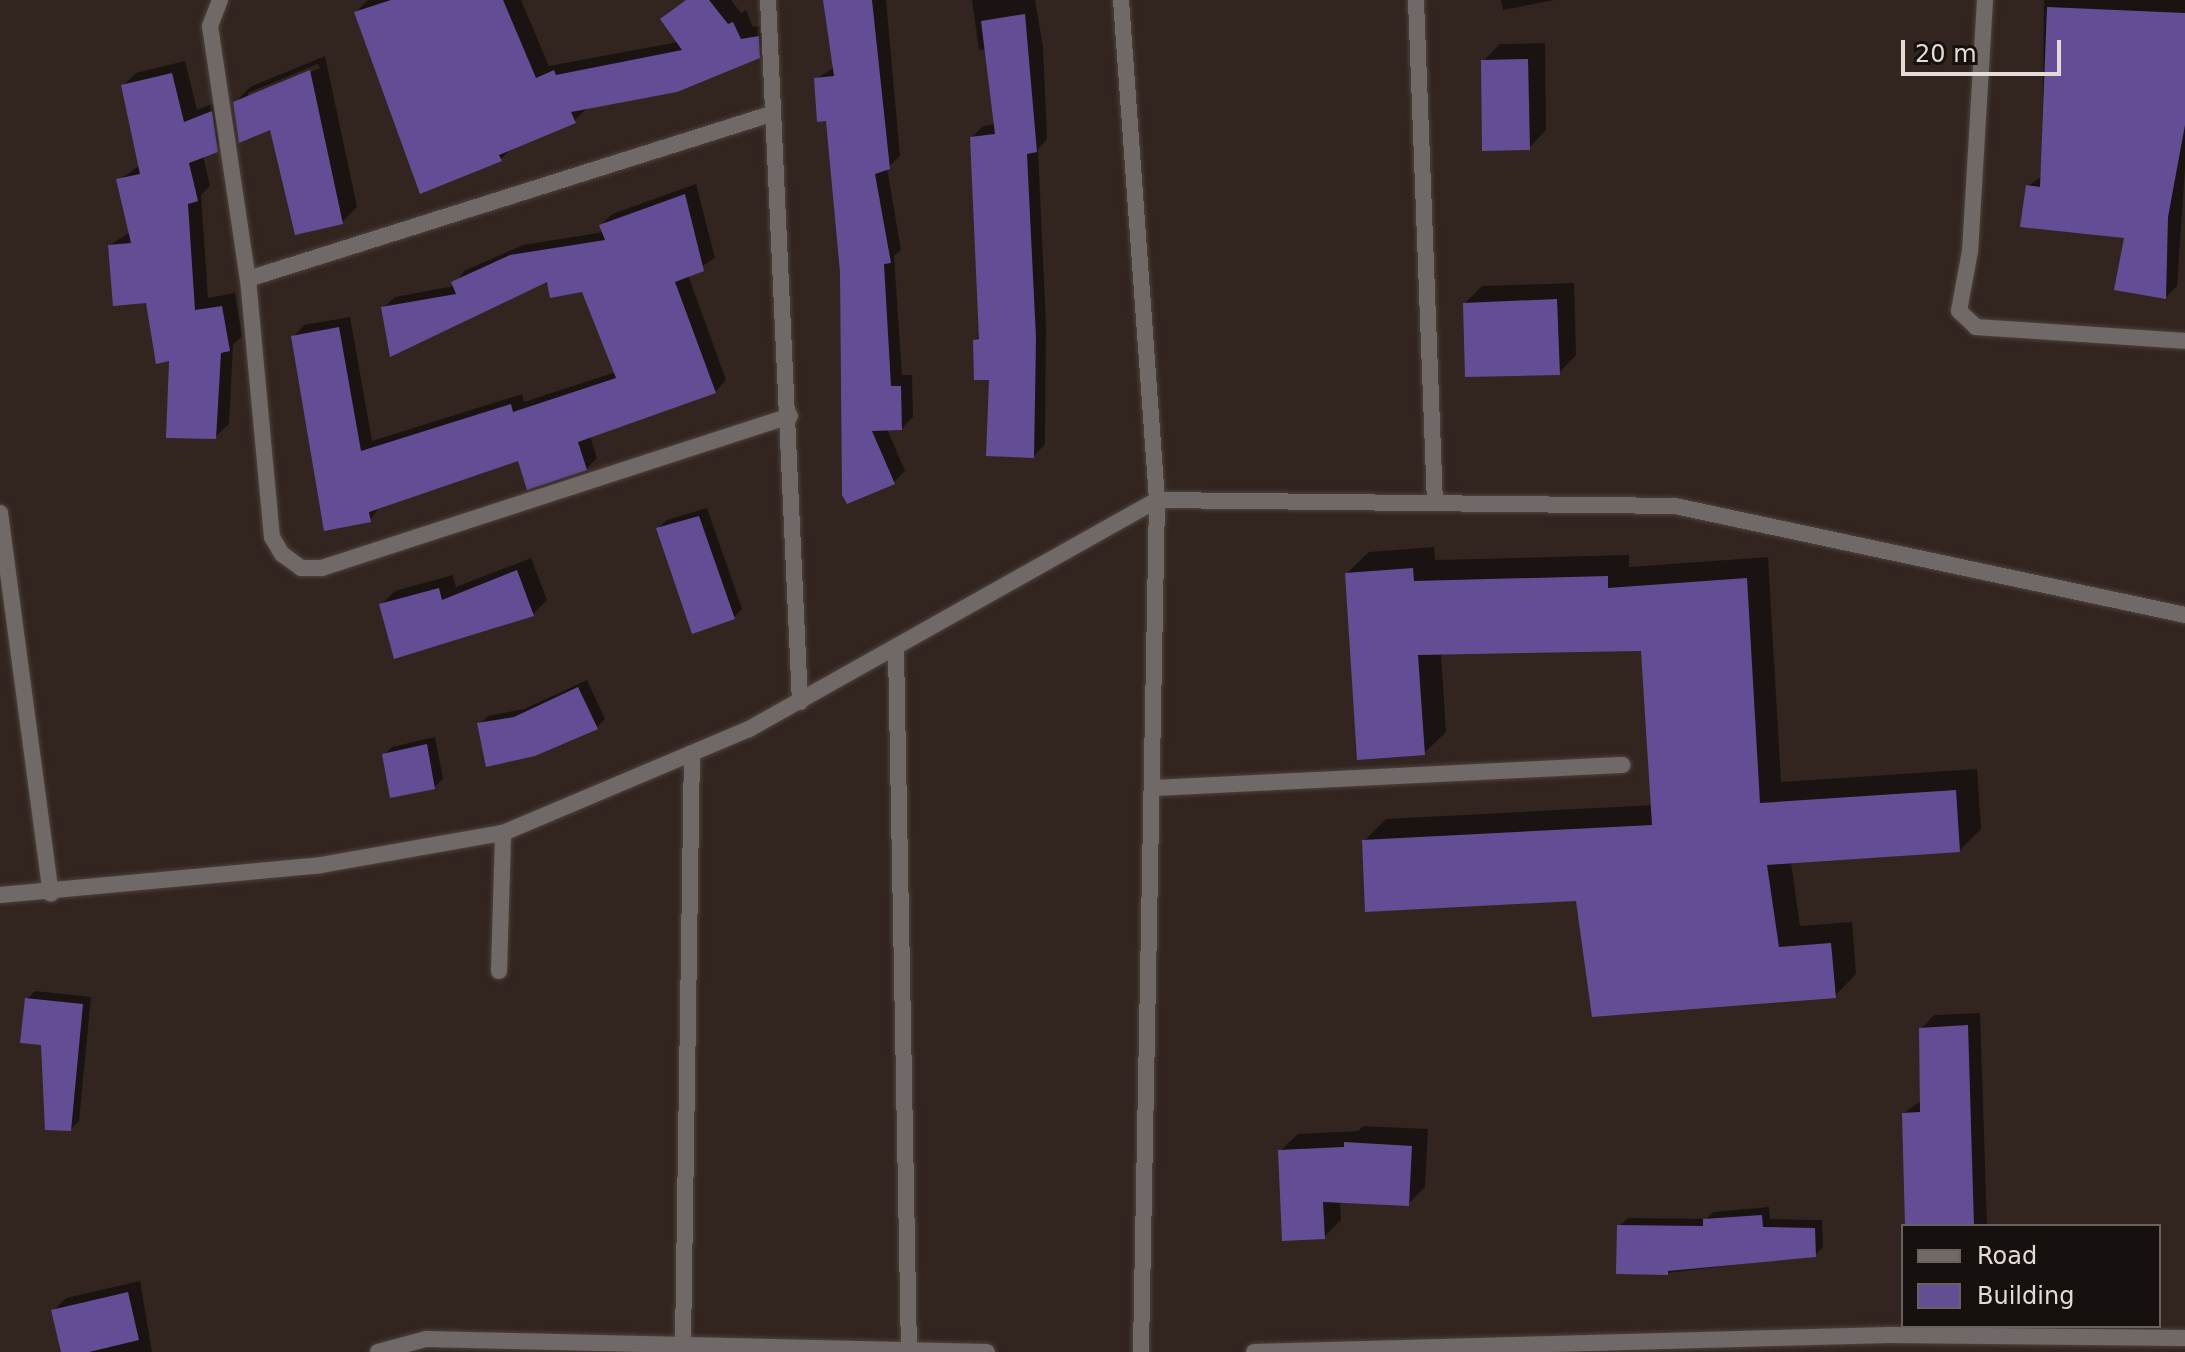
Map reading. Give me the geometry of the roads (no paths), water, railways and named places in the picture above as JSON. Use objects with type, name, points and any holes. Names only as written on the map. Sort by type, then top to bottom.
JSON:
[{"type":"street","points":[[220,0],[210,26],[248,279],[272,537],[282,554],[301,568],[322,568],[790,416]]},
{"type":"street","points":[[768,0],[771,114],[790,416],[800,702]]},
{"type":"street","points":[[1121,0],[1157,500],[1141,1352]]},
{"type":"street","points":[[1416,0],[1435,503]]},
{"type":"street","points":[[1985,0],[1970,251],[1959,311],[1976,327],[2185,341]]},
{"type":"street","points":[[248,279],[771,114]]},
{"type":"street","points":[[0,895],[51,894],[321,865],[503,833],[692,753],[800,702],[1157,500],[1675,506],[2185,615]]},
{"type":"street","points":[[0,513],[51,894]]},
{"type":"street","points":[[896,649],[909,1351]]},
{"type":"street","points":[[683,1343],[692,753]]},
{"type":"street","points":[[1152,788],[1622,765]]},
{"type":"street","points":[[499,971],[503,833]]},
{"type":"street","points":[[1254,1352],[1890,1335],[2185,1338]]},
{"type":"street","points":[[378,1352],[426,1339],[987,1352]]}]
